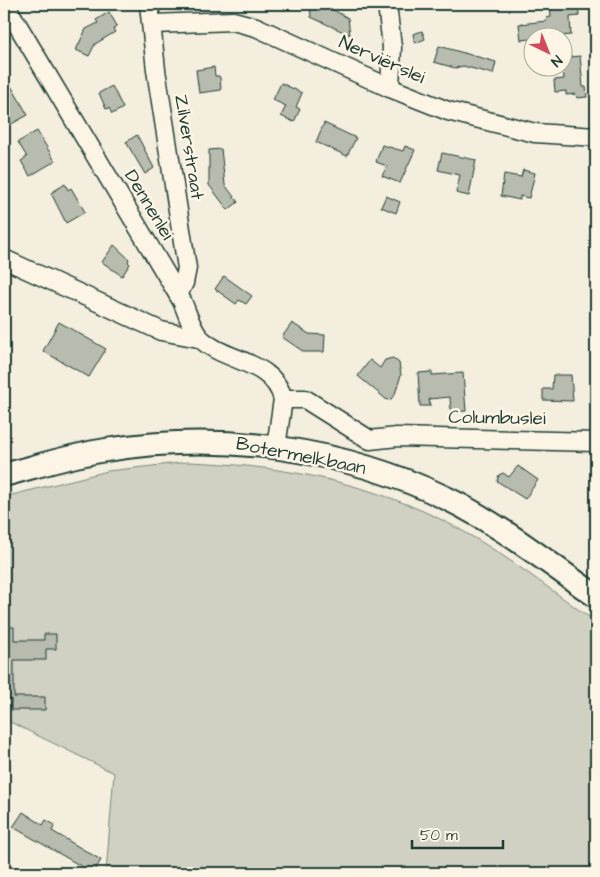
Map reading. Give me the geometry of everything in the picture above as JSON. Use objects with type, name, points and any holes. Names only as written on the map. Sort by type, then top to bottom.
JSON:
[{"type":"main road","name":"Botermelkbaan","points":[[4,475],[105,450],[188,441],[238,442],[276,447],[337,459],[405,480],[449,499],[491,523],[596,596]]},
{"type":"street","name":"Dennenlei","points":[[4,4],[178,294],[199,338],[219,352],[244,360],[260,370],[274,382],[282,399]]},
{"type":"street","name":"Zilverstraat","points":[[149,4],[153,24],[156,70],[187,268],[184,283],[178,294]]},
{"type":"street","points":[[387,4],[392,47],[390,88]]},
{"type":"street","name":"Nerviërslei","points":[[153,24],[234,21],[256,27],[390,88],[448,111],[535,134],[596,137]]},
{"type":"street","points":[[4,259],[161,331],[199,338]]},
{"type":"street","points":[[276,447],[282,399]]},
{"type":"street","name":"Columbuslei","points":[[282,399],[305,399],[370,440],[397,437],[596,442]]},
{"type":"shaded area","points":[[188,462],[253,467],[316,477],[347,484],[408,505],[438,518],[479,541],[596,622],[596,873],[106,873],[114,773],[4,719],[4,497],[108,471]]},
{"type":"building","points":[[310,4],[326,6],[348,18],[350,35],[311,17]]},
{"type":"building","points":[[550,4],[578,4],[579,16],[570,17],[571,28],[522,28],[521,40],[519,24],[547,21],[546,18],[551,17]]},
{"type":"building","points":[[109,12],[117,26],[113,29],[115,32],[95,44],[89,56],[76,50],[86,29],[98,23],[96,20]]},
{"type":"building","points":[[422,31],[425,39],[415,43],[413,34]]},
{"type":"building","points":[[439,46],[496,62],[493,74],[463,66],[455,68],[434,62]]},
{"type":"building","points":[[580,56],[583,87],[586,87],[587,97],[577,98],[576,94],[566,95],[566,91],[555,92],[554,80],[572,78],[572,57]]},
{"type":"building","points":[[214,67],[215,76],[220,78],[221,90],[199,93],[196,70]]},
{"type":"building","points":[[4,74],[28,115],[4,128]]},
{"type":"building","points":[[281,83],[302,93],[296,107],[300,109],[294,122],[281,116],[286,106],[273,100]]},
{"type":"building","points":[[112,86],[123,108],[112,114],[109,108],[106,109],[99,93]]},
{"type":"building","points":[[324,123],[356,138],[347,156],[316,142]]},
{"type":"building","points":[[37,131],[55,161],[30,176],[21,161],[27,157],[18,142]]},
{"type":"building","points":[[137,135],[154,168],[145,174],[126,142]]},
{"type":"building","points":[[382,145],[403,151],[405,146],[415,150],[400,183],[382,176],[387,166],[376,162]]},
{"type":"building","points":[[221,149],[225,185],[238,202],[228,210],[209,185],[209,150]]},
{"type":"building","points":[[442,153],[476,160],[469,196],[456,193],[460,175],[438,170]]},
{"type":"building","points":[[523,170],[535,173],[529,198],[520,196],[520,200],[501,196],[504,174],[521,177]]},
{"type":"building","points":[[65,184],[68,190],[71,188],[85,212],[66,223],[51,193]]},
{"type":"building","points":[[386,196],[400,202],[396,213],[381,207]]},
{"type":"building","points":[[114,245],[129,259],[128,262],[130,264],[122,276],[102,262]]},
{"type":"building","points":[[224,276],[252,296],[246,304],[239,300],[236,304],[215,289]]},
{"type":"building","points":[[59,322],[106,349],[89,377],[43,351]]},
{"type":"building","points":[[292,323],[309,334],[325,335],[324,352],[304,352],[282,337]]},
{"type":"building","points":[[393,358],[399,363],[401,375],[395,394],[391,399],[387,400],[358,376],[370,360],[380,368],[385,360]]},
{"type":"building","points":[[432,372],[432,375],[463,373],[466,411],[451,412],[450,397],[429,399],[430,406],[420,406],[418,373]]},
{"type":"building","points":[[553,375],[571,375],[573,401],[543,400],[543,389],[552,389]]},
{"type":"building","points":[[518,466],[538,480],[525,499],[497,481],[499,475],[503,473],[509,477]]},
{"type":"building","points":[[4,627],[14,627],[14,640],[44,640],[44,634],[56,634],[56,649],[46,649],[46,660],[14,660],[14,697],[45,697],[45,710],[11,710],[11,699],[4,699]]},
{"type":"building","points":[[23,812],[43,825],[46,820],[55,825],[52,831],[101,860],[93,873],[13,827]]}]
